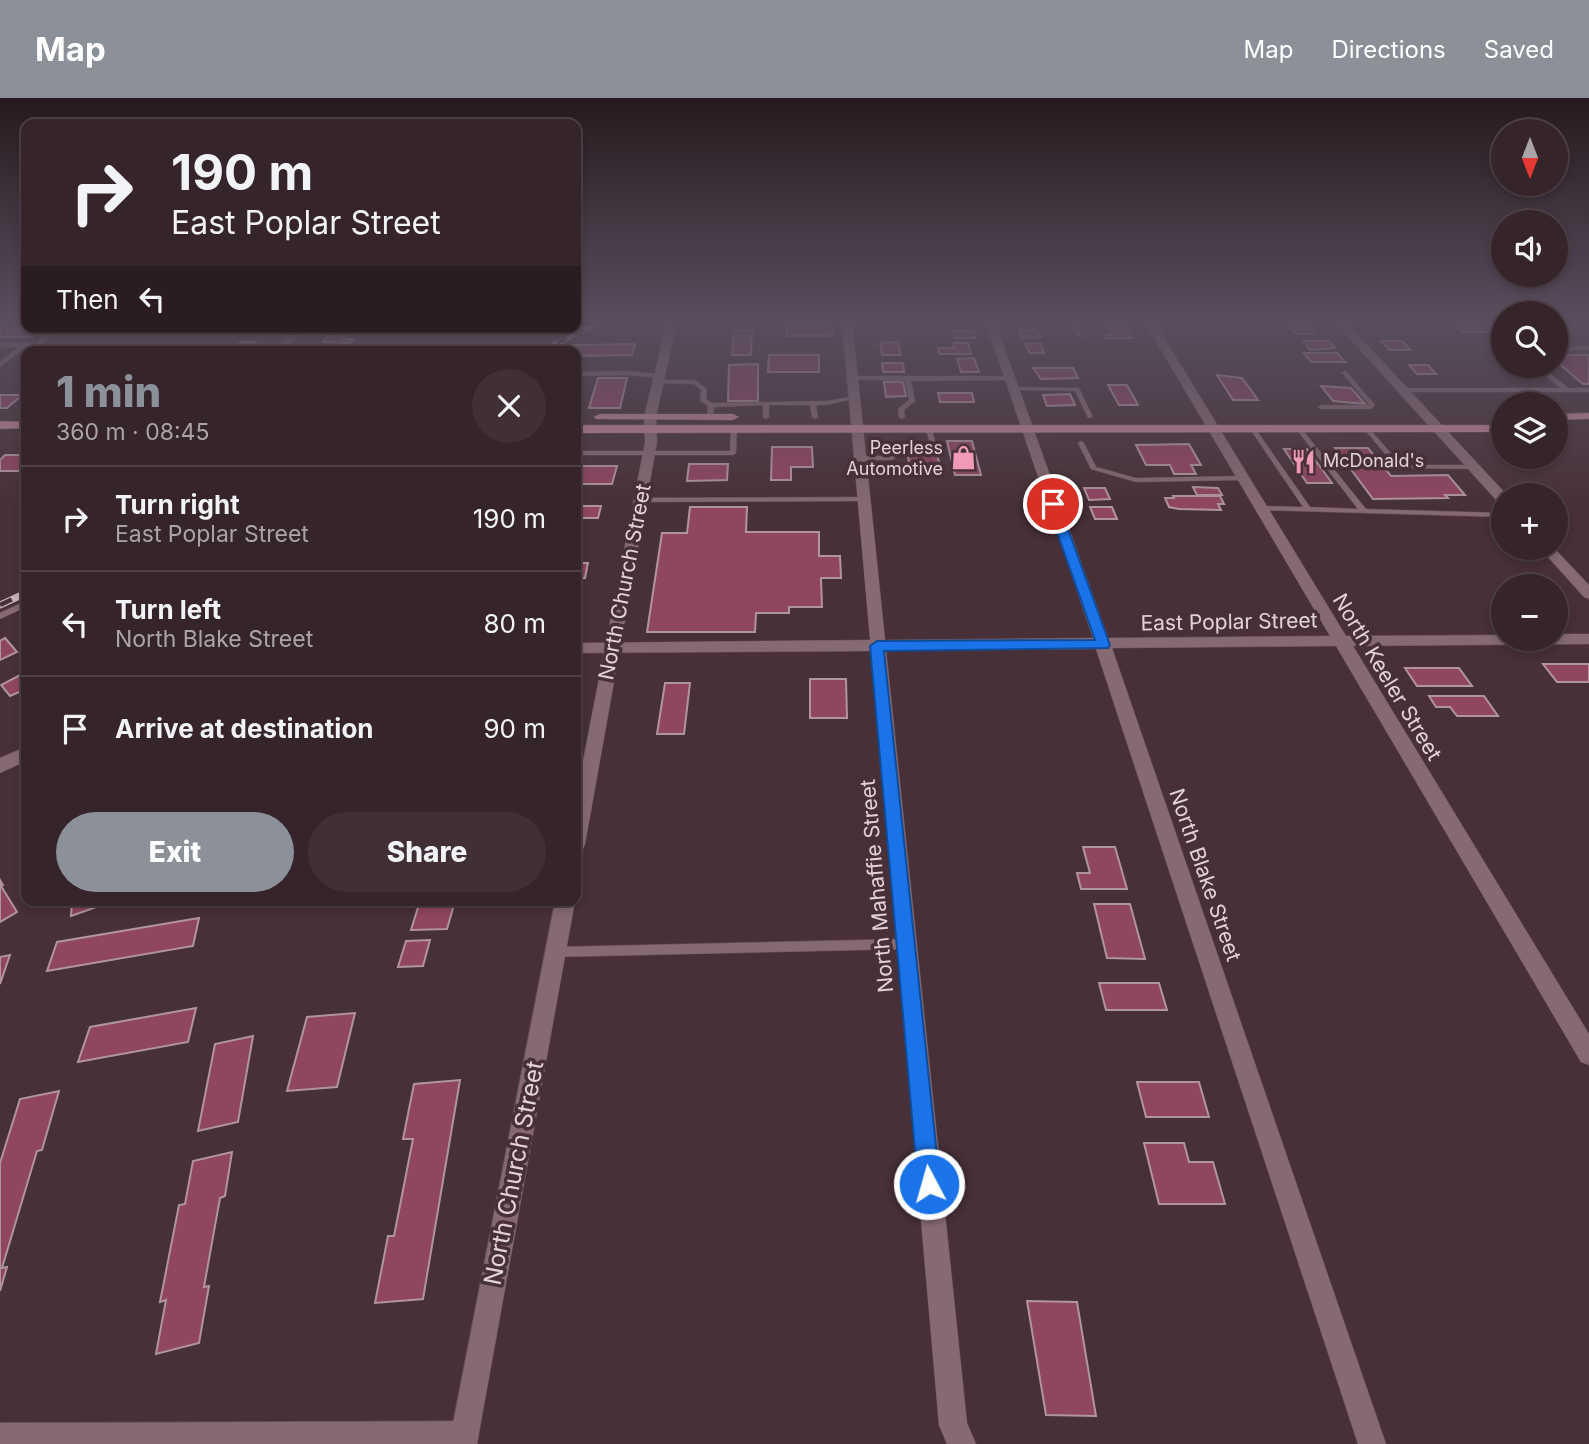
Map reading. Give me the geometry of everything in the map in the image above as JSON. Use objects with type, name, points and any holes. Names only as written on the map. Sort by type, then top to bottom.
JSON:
[{"type":"main road","points":[[581,429],[650,423],[710,411],[766,417],[856,414],[1024,422],[1210,423],[1491,417]]},
{"type":"main road","points":[[581,417],[734,429],[856,414],[929,428],[1090,417],[1210,423],[1253,429],[1491,429]]},
{"type":"main road","points":[[1568,417],[1589,416]]},
{"type":"main road","points":[[0,425],[21,425]]},
{"type":"main road","points":[[1568,429],[1589,429]]},
{"type":"street","name":"North Church Street","points":[[581,817],[641,500],[649,453],[650,423],[658,384]]},
{"type":"street","name":"North Mahaffie Street","points":[[853,384],[953,1425],[962,1444]]},
{"type":"street","name":"North Blake Street","points":[[1011,384],[1103,645],[1372,1444]]},
{"type":"street","name":"North Keeler Street","points":[[1187,384],[1589,1054]]},
{"type":"street","points":[[1397,384],[1491,486]]},
{"type":"street","points":[[1558,560],[1589,594]]},
{"type":"street","name":"East Poplar Street","points":[[581,648],[1589,639]]},
{"type":"street","points":[[0,766],[21,755]]},
{"type":"street","name":"North Church Street","points":[[464,1439],[564,906]]},
{"type":"street","points":[[0,1437],[464,1439]]},
{"type":"lane","points":[[698,384],[704,388],[703,401],[710,411],[766,403],[813,403],[856,414]]},
{"type":"lane","points":[[902,417],[901,409],[912,401],[909,384]]},
{"type":"lane","points":[[1007,384],[1077,389],[1090,417]]},
{"type":"lane","points":[[1321,408],[1368,408],[1372,405],[1354,384]]},
{"type":"lane","points":[[1559,384],[1566,390]]},
{"type":"lane","points":[[1403,390],[1589,390]]},
{"type":"lane","points":[[766,403],[766,417]]},
{"type":"lane","points":[[813,403],[815,417]]},
{"type":"lane","points":[[860,458],[892,458],[899,448],[925,447],[932,442],[929,428]]},
{"type":"lane","points":[[581,453],[733,453],[734,429]]},
{"type":"lane","points":[[1253,429],[1308,509]]},
{"type":"lane","points":[[1299,429],[1364,511]]},
{"type":"lane","points":[[1367,429],[1399,467],[1474,467]]},
{"type":"lane","points":[[1081,443],[1093,468],[1136,480],[1244,478]]},
{"type":"lane","points":[[641,500],[864,499]]},
{"type":"lane","points":[[1261,508],[1491,515]]},
{"type":"lane","points":[[0,616],[21,606]]},
{"type":"lane","points":[[555,953],[905,944]]},
{"type":"building","points":[[596,384],[626,384],[620,408],[589,408]]},
{"type":"building","points":[[728,384],[758,384],[758,401],[728,401]]},
{"type":"building","points":[[884,384],[903,384],[906,396],[886,397]]},
{"type":"building","points":[[1223,384],[1246,384],[1258,400],[1233,400]]},
{"type":"building","points":[[1108,385],[1127,385],[1138,405],[1119,405]]},
{"type":"building","points":[[1321,386],[1351,388],[1365,404],[1333,401]]},
{"type":"building","points":[[938,393],[972,393],[974,402],[940,402]]},
{"type":"building","points":[[1070,394],[1075,405],[1047,406],[1043,395]]},
{"type":"building","points":[[0,395],[21,395],[7,408],[0,408]]},
{"type":"building","points":[[947,441],[972,441],[981,475],[955,475]]},
{"type":"building","points":[[1189,444],[1201,465],[1191,465],[1196,474],[1174,474],[1170,465],[1146,465],[1136,445]]},
{"type":"building","points":[[772,447],[812,447],[813,467],[791,467],[791,480],[771,480]]},
{"type":"building","points":[[1335,448],[1368,448],[1391,476],[1448,475],[1465,495],[1445,495],[1448,498],[1373,499]]},
{"type":"building","points":[[1284,449],[1307,449],[1332,483],[1307,483]]},
{"type":"building","points":[[5,455],[21,455],[21,470],[0,471],[0,460]]},
{"type":"building","points":[[908,455],[937,455],[940,465],[909,465]]},
{"type":"building","points":[[689,464],[728,464],[727,480],[687,481]]},
{"type":"building","points":[[581,466],[617,466],[612,484],[581,484]]},
{"type":"building","points":[[1193,487],[1218,488],[1222,495],[1197,495]]},
{"type":"building","points":[[1084,488],[1105,488],[1110,499],[1089,500]]},
{"type":"building","points":[[1173,496],[1220,496],[1224,504],[1218,504],[1221,510],[1179,509],[1169,507],[1165,498],[1174,498]]},
{"type":"building","points":[[581,506],[601,506],[598,518],[581,518]]},
{"type":"building","points":[[690,507],[747,507],[746,532],[819,532],[819,556],[840,556],[841,578],[821,578],[822,607],[789,607],[789,613],[756,613],[755,632],[647,632],[662,533],[687,533]]},
{"type":"building","points":[[1090,507],[1112,507],[1117,519],[1095,519]]},
{"type":"building","points":[[581,563],[588,563],[585,578],[581,578]]},
{"type":"building","points":[[5,638],[17,652],[0,660],[0,641]]},
{"type":"building","points":[[1543,664],[1589,664],[1589,682],[1557,682]]},
{"type":"building","points":[[1405,668],[1459,668],[1472,686],[1417,686]]},
{"type":"building","points":[[21,675],[21,691],[10,696],[1,685]]},
{"type":"building","points":[[810,679],[846,679],[847,718],[810,718]]},
{"type":"building","points":[[665,683],[690,683],[684,734],[657,734]]},
{"type":"building","points":[[1429,696],[1484,696],[1498,716],[1457,716],[1450,707],[1436,707]]},
{"type":"building","points":[[1083,847],[1115,847],[1127,889],[1081,889],[1077,873],[1090,873]]},
{"type":"building","points":[[0,880],[17,912],[0,922]]},
{"type":"building","points":[[1094,904],[1130,904],[1145,959],[1107,958]]},
{"type":"building","points":[[72,906],[99,906],[71,916]]},
{"type":"building","points":[[418,906],[454,906],[447,929],[411,930]]},
{"type":"building","points":[[199,918],[193,946],[47,971],[57,942]]},
{"type":"building","points":[[430,940],[423,966],[398,967],[406,941]]},
{"type":"building","points":[[10,955],[0,984],[0,957]]},
{"type":"building","points":[[1099,983],[1159,983],[1167,1010],[1106,1010]]},
{"type":"building","points":[[196,1008],[188,1042],[78,1062],[90,1027]]},
{"type":"building","points":[[355,1013],[337,1087],[287,1091],[307,1017]]},
{"type":"building","points":[[253,1036],[238,1122],[198,1131],[215,1044]]},
{"type":"building","points":[[460,1080],[423,1299],[375,1303],[388,1236],[394,1236],[413,1139],[403,1139],[414,1084]]},
{"type":"building","points":[[1137,1082],[1199,1082],[1209,1117],[1146,1117]]},
{"type":"building","points":[[59,1091],[42,1150],[37,1151],[2,1268],[7,1267],[0,1291],[0,1163],[20,1099]]},
{"type":"building","points":[[1144,1143],[1184,1143],[1189,1162],[1213,1162],[1225,1204],[1159,1204]]},
{"type":"building","points":[[232,1152],[225,1196],[220,1198],[204,1287],[209,1286],[199,1343],[156,1354],[166,1300],[160,1302],[179,1205],[185,1204],[193,1161]]},
{"type":"building","points":[[1027,1301],[1077,1302],[1096,1416],[1046,1415]]},
{"type":"railway","points":[[0,605],[21,595]]},
{"type":"place","name":"Peerless Automotive","points":[[963,458]]},
{"type":"place","name":"McDonald's","points":[[1303,461]]},
{"type":"route","points":[[929,1184],[877,646],[1103,645],[1053,504]]}]
